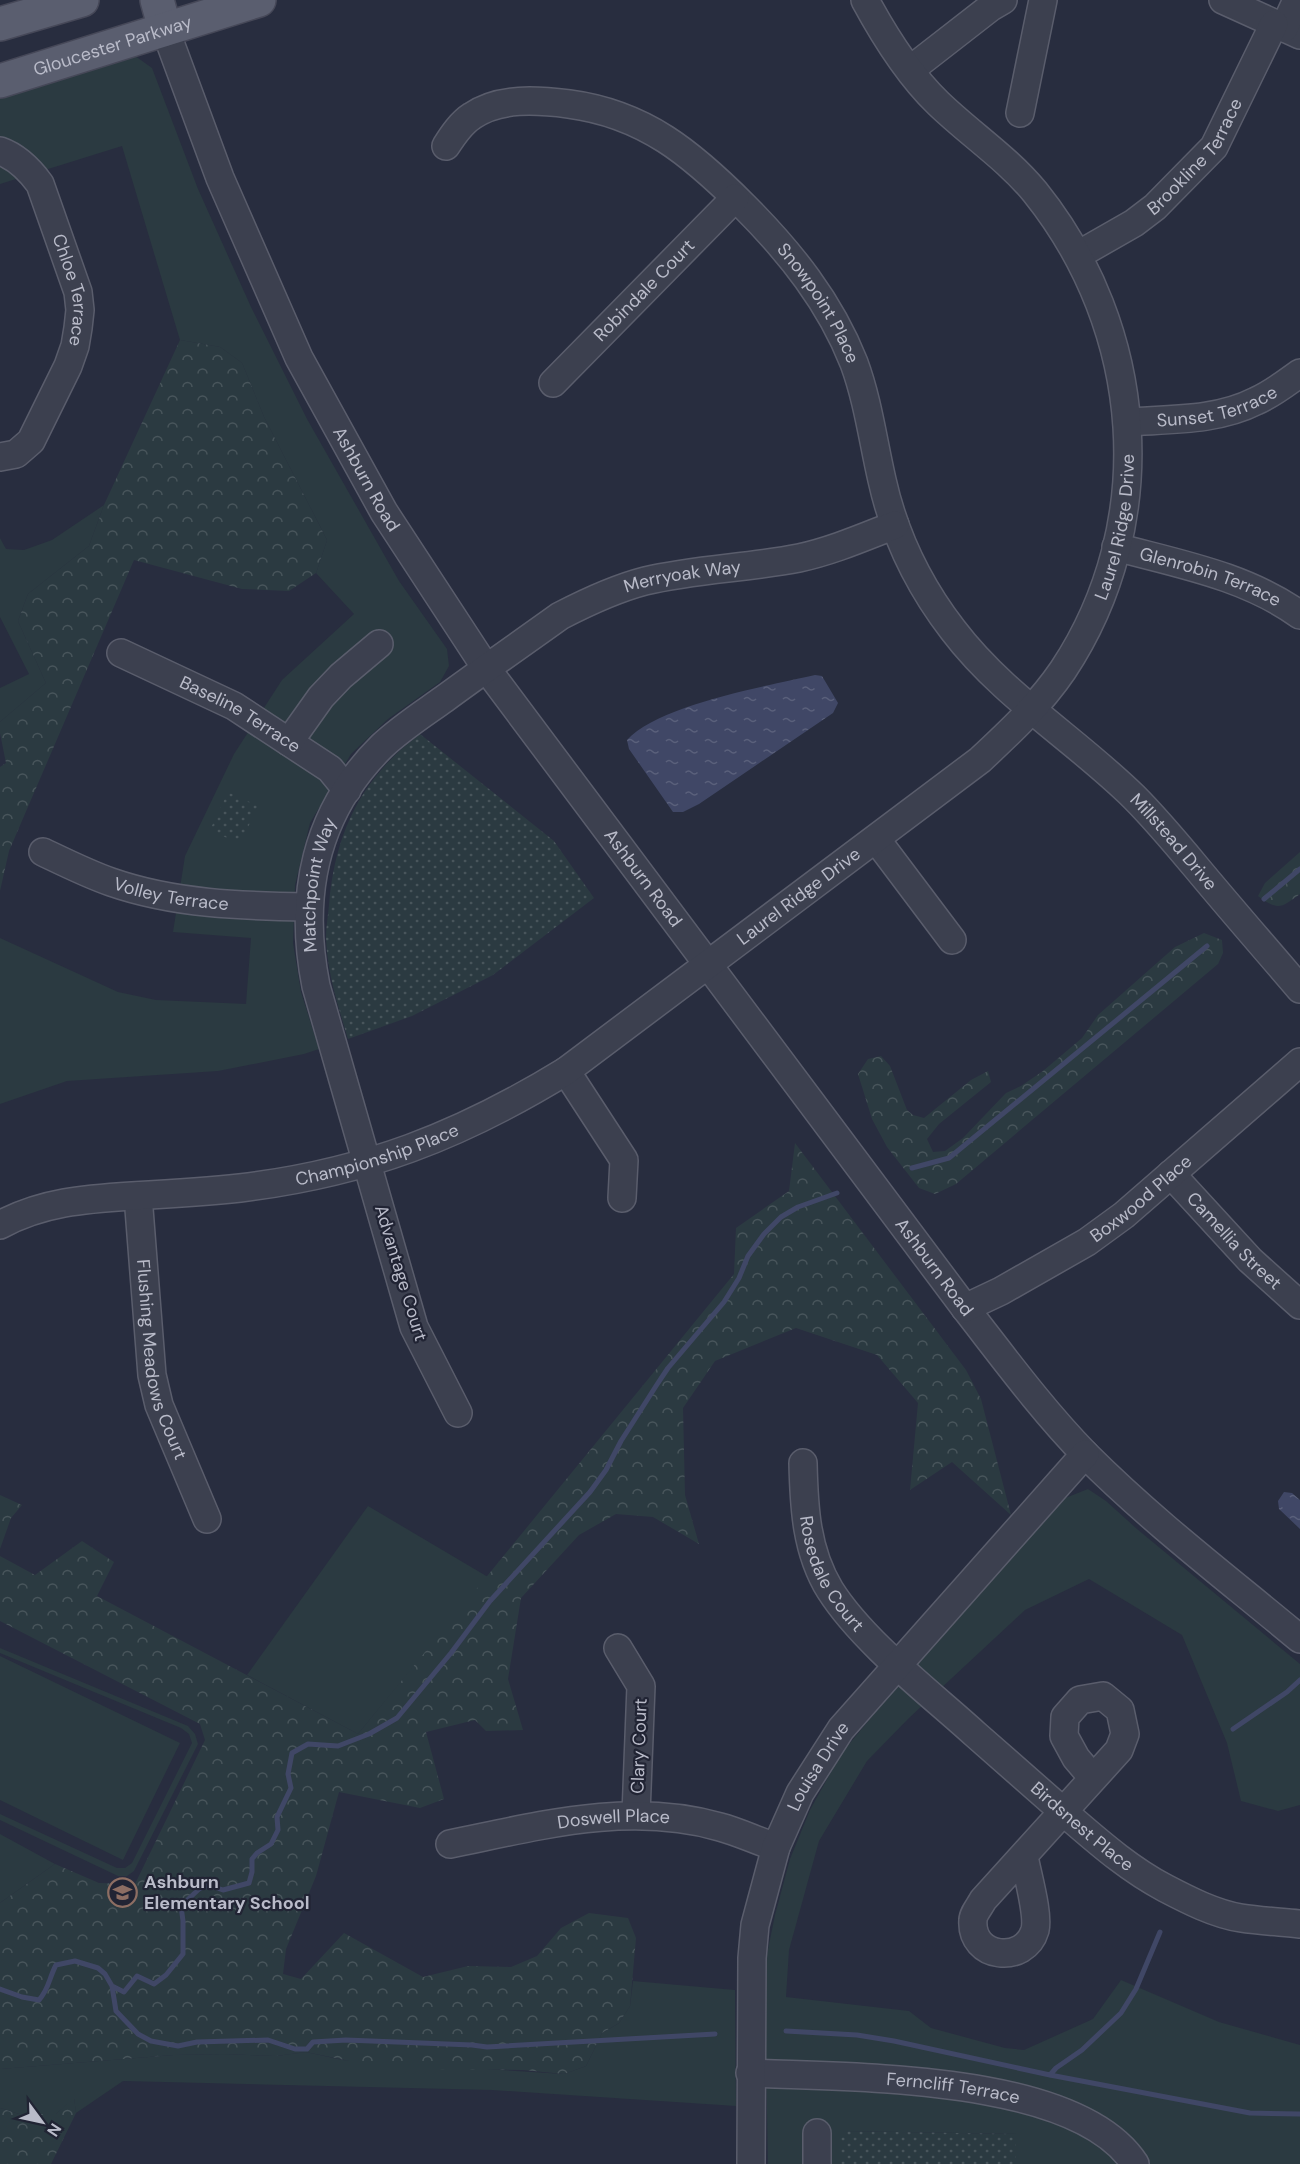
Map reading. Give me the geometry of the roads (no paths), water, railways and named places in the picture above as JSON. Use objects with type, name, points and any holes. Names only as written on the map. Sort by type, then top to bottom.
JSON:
[{"type":"main road","points":[[0,24],[82,0]]},
{"type":"main road","name":"Gloucester Parkway","points":[[0,81],[161,14],[198,20],[260,0]]},
{"type":"street","name":"Laurel Ridge Drive","points":[[709,965],[980,760],[1032,709],[1062,670],[1085,631],[1104,588],[1116,547],[1127,479],[1127,422],[1121,374],[1108,325],[1095,290],[1078,255],[1034,191],[1006,161],[968,131],[936,101],[909,70],[865,0]]},
{"type":"street","points":[[909,70],[1003,0]]},
{"type":"street","points":[[1020,113],[1043,0]]},
{"type":"street","points":[[1223,0],[1286,29]]},
{"type":"street","name":"Brookline Terrace","points":[[1078,255],[1134,223],[1155,207],[1214,147],[1286,29],[1297,0]]},
{"type":"street","name":"Ashburn Road","points":[[161,14],[220,178],[298,358],[384,513],[486,668],[965,1308],[1031,1392],[1085,1454],[1148,1514],[1300,1639]]},
{"type":"street","name":"Snowpoint Place","points":[[446,146],[471,116],[495,105],[536,102],[576,105],[625,118],[670,141],[699,163],[773,235],[797,263],[821,297],[854,364],[865,396],[882,482],[895,525],[920,579],[952,628],[986,669],[1032,709]]},
{"type":"street","name":"Chloe Terrace","points":[[0,151],[9,154],[29,169],[40,184],[78,292],[80,310],[75,346],[68,366],[31,441],[16,454],[0,457]]},
{"type":"street","name":"Robindale Court","points":[[553,383],[735,198]]},
{"type":"street","name":"Sunset Terrace","points":[[1127,422],[1208,416],[1230,411],[1257,401],[1300,373]]},
{"type":"street","name":"Merryoak Way","points":[[486,668],[560,616],[618,589],[668,576],[802,557],[828,550],[895,525]]},
{"type":"street","name":"Glenrobin Terrace","points":[[1116,547],[1233,580],[1262,592],[1300,615]]},
{"type":"street","points":[[289,742],[321,697],[341,676],[379,644]]},
{"type":"street","name":"Baseline Terrace","points":[[121,653],[221,698],[330,769],[347,790]]},
{"type":"street","name":"Matchpoint Way","points":[[367,1163],[316,986],[310,957],[308,908],[315,862],[324,836],[347,790],[365,765],[399,731],[486,668]]},
{"type":"street","name":"Millstead Drive","points":[[1032,709],[1135,798],[1300,988]]},
{"type":"street","points":[[876,839],[952,940]]},
{"type":"street","name":"Volley Terrace","points":[[43,852],[112,883],[154,895],[198,902],[308,908]]},
{"type":"street","name":"Championship Place","points":[[0,1225],[14,1217],[73,1200],[267,1185],[313,1177],[367,1163],[431,1142],[473,1124],[566,1071],[709,965]]},
{"type":"street","name":"Boxwood Place","points":[[965,1308],[1001,1291],[1087,1242],[1124,1215],[1300,1062]]},
{"type":"street","points":[[566,1071],[624,1160],[622,1198]]},
{"type":"street","name":"Advantage Court","points":[[367,1163],[414,1327],[458,1413]]},
{"type":"street","name":"Camellia Street","points":[[1171,1174],[1250,1260],[1300,1305]]},
{"type":"street","name":"Flushing Meadows Court","points":[[138,1196],[152,1375],[159,1405],[207,1519]]},
{"type":"street","name":"Louisa Drive","points":[[751,2164],[750,2073],[752,1958],[755,1925],[776,1847],[800,1792],[841,1729],[1085,1454]]},
{"type":"street","name":"Rosedale Court","points":[[803,1463],[807,1529],[820,1570],[830,1590],[846,1612],[898,1665]]},
{"type":"street","name":"Clary Court","points":[[618,1648],[641,1686],[636,1814]]},
{"type":"street","name":"Birdsnest Place","points":[[898,1665],[1120,1861],[1182,1897],[1204,1906],[1239,1918],[1300,1924]]},
{"type":"street","points":[[1024,1856],[1094,1778]]},
{"type":"street","name":"Doswell Place","points":[[450,1844],[565,1820],[636,1814],[720,1827],[776,1847]]},
{"type":"street","name":"Ferncliff Terrace","points":[[750,2073],[927,2082],[966,2086],[1012,2096],[1057,2109],[1097,2128],[1117,2143],[1135,2164]]},
{"type":"street","points":[[817,2133],[817,2164]]},
{"type":"water","points":[[815,675],[822,676],[838,703],[833,713],[699,804],[683,812],[673,812],[629,749],[627,740],[642,728],[687,707],[743,691]]},
{"type":"water","points":[[1284,1492],[1292,1493],[1300,1500],[1300,1529],[1279,1509],[1278,1501]]},
{"type":"waterway","points":[[1264,899],[1300,869]]},
{"type":"waterway","points":[[912,1168],[949,1158],[1207,946]]},
{"type":"waterway","points":[[112,1986],[124,1992],[137,1976],[154,1984],[166,1975],[183,1954],[181,1906],[199,1889],[208,1885],[223,1890],[249,1883],[252,1859],[271,1844],[278,1830],[277,1817],[291,1788],[288,1774],[292,1753],[308,1744],[338,1746],[369,1734],[397,1718],[451,1653],[490,1601],[590,1492],[606,1470],[621,1441],[668,1368],[724,1302],[739,1278],[748,1256],[764,1234],[781,1217],[798,1207],[837,1193]]},
{"type":"waterway","points":[[1233,1729],[1287,1692],[1300,1680]]},
{"type":"waterway","points":[[1050,2075],[1056,2068],[1082,2050],[1121,2013],[1136,1989],[1160,1932]]},
{"type":"waterway","points":[[0,1989],[39,2000],[45,1992],[56,1965],[75,1961],[98,1968],[105,1974],[112,1986],[116,2011],[138,2034],[151,2041],[178,2046],[197,2042],[268,2040],[295,2049],[307,2049],[313,2042],[346,2040],[487,2047],[715,2034]]},
{"type":"waterway","points":[[786,2031],[857,2035],[1250,2113],[1300,2114]]},
{"type":"place","name":"Ashburn Elementary School","points":[[123,1892]]}]
